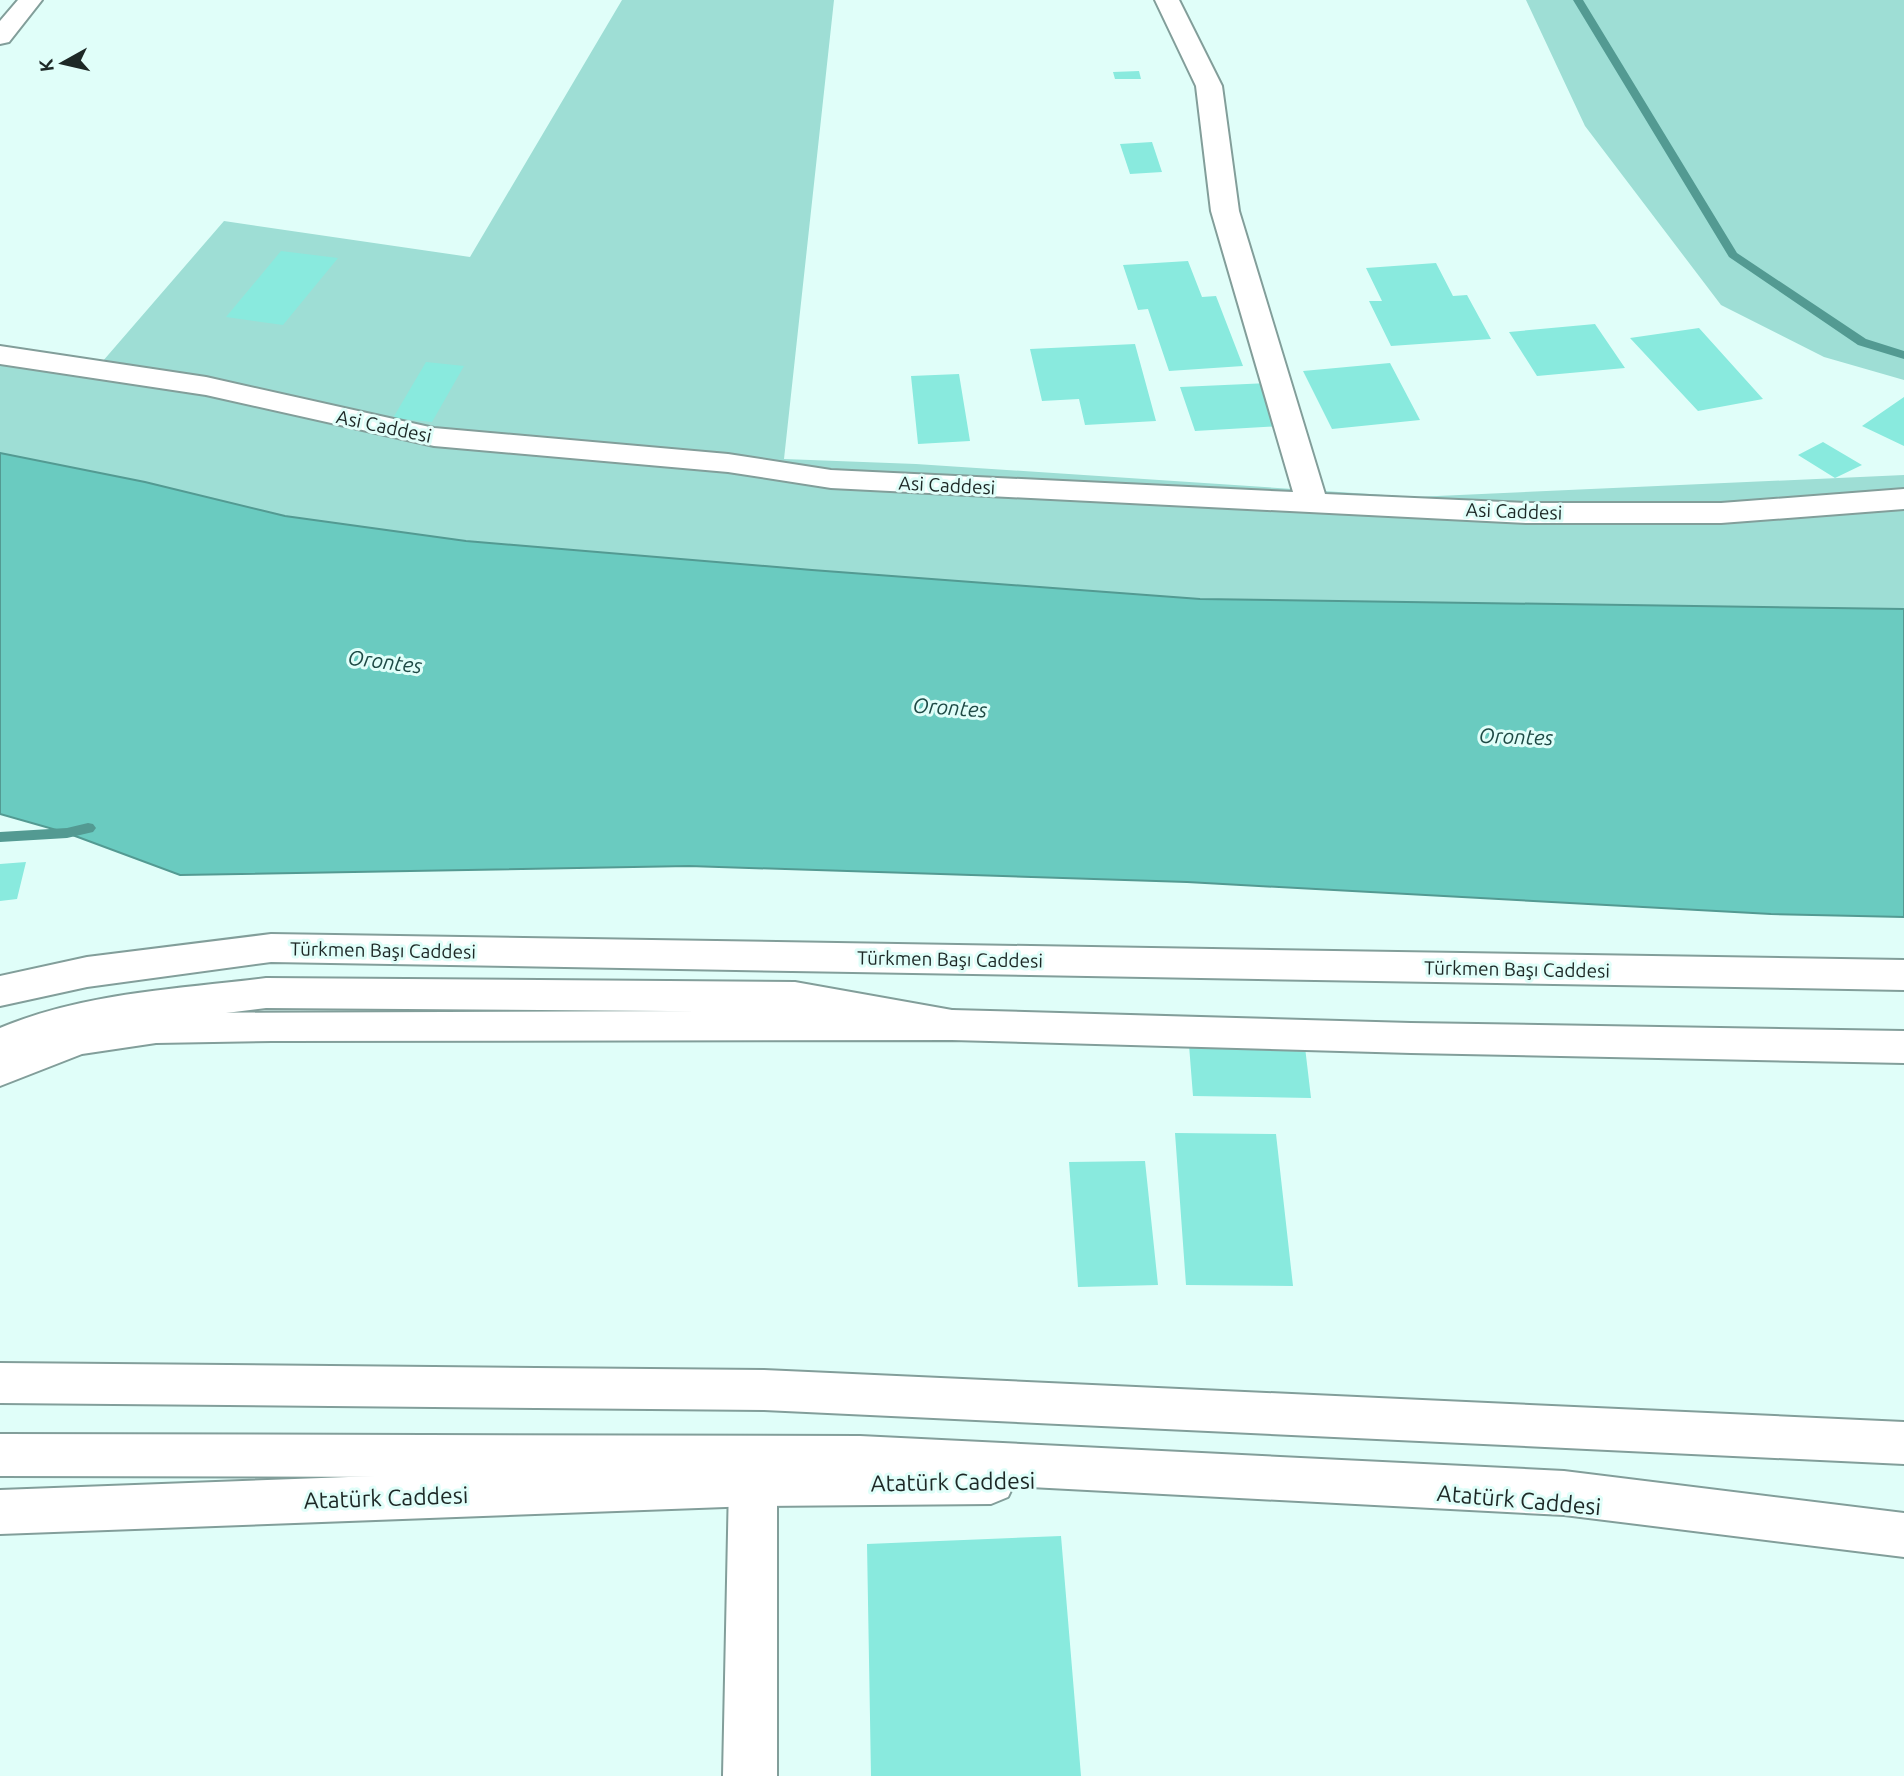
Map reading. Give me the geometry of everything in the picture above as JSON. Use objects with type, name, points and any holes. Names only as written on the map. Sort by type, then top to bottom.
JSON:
[{"type":"main road","points":[[0,37],[30,0]]},
{"type":"main road","points":[[1167,0],[1209,86],[1225,211],[1312,503]]},
{"type":"main road","name":"Asi Caddesi","points":[[0,355],[206,386],[434,438],[727,463],[831,479],[1526,513],[1721,513],[1904,499]]},
{"type":"main road","name":"Türkmen Başı Caddesi","points":[[0,990],[87,972],[271,948],[1904,975]]},
{"type":"main road","points":[[0,1045],[28,1033],[98,1014],[266,993],[795,997],[952,1025]]},
{"type":"main road","points":[[0,1070],[77,1039],[156,1028],[952,1025],[1904,1047]]},
{"type":"main road","points":[[0,1383],[764,1391],[1904,1443]]},
{"type":"main road","points":[[0,1455],[860,1457],[1282,1478]]},
{"type":"main road","name":"Atatürk Caddesi","points":[[0,1512],[753,1484],[1282,1478],[1904,1535]]},
{"type":"main road","points":[[750,1776],[753,1484]]},
{"type":"shaded area","points":[[622,0],[834,0],[784,459],[916,464],[1415,497],[1904,475],[1904,609],[1200,599],[812,570],[466,541],[285,516],[145,482],[0,453],[0,353],[96,369],[224,221],[470,257]]},
{"type":"shaded area","points":[[1526,0],[1904,0],[1904,380],[1824,357],[1721,305],[1585,126]]},
{"type":"water","name":"Orontes","points":[[0,453],[145,482],[285,516],[466,541],[812,570],[1200,599],[1904,609],[1904,917],[1771,914],[1187,882],[689,866],[180,875],[67,833],[0,814]]},
{"type":"building","points":[[1139,71],[1141,79],[1115,79],[1113,72]]},
{"type":"building","points":[[1152,142],[1162,172],[1130,174],[1120,144]]},
{"type":"building","points":[[281,251],[338,258],[283,325],[226,317]]},
{"type":"building","points":[[1188,261],[1202,297],[1216,296],[1243,366],[1169,371],[1148,309],[1138,310],[1123,265]]},
{"type":"building","points":[[1436,263],[1453,296],[1467,295],[1491,339],[1391,346],[1369,301],[1382,301],[1366,268]]},
{"type":"building","points":[[1595,324],[1625,368],[1537,376],[1509,332]]},
{"type":"building","points":[[1699,328],[1763,399],[1698,411],[1630,338]]},
{"type":"building","points":[[1135,344],[1156,421],[1085,425],[1079,399],[1042,401],[1030,349]]},
{"type":"building","points":[[426,362],[464,366],[432,422],[393,418]]},
{"type":"building","points":[[1390,363],[1420,420],[1332,429],[1303,371]]},
{"type":"building","points":[[959,374],[970,441],[918,444],[911,376]]},
{"type":"building","points":[[1269,383],[1282,426],[1195,431],[1180,387]]},
{"type":"building","points":[[1904,397],[1904,446],[1862,426]]},
{"type":"building","points":[[1823,442],[1862,465],[1835,478],[1798,455]]},
{"type":"building","points":[[26,862],[17,899],[0,901],[0,864]]},
{"type":"building","points":[[1189,1045],[1305,1047],[1311,1098],[1193,1096]]},
{"type":"building","points":[[1175,1133],[1276,1134],[1293,1286],[1186,1285]]},
{"type":"building","points":[[1145,1161],[1158,1285],[1078,1287],[1069,1162]]},
{"type":"building","points":[[1061,1536],[1081,1776],[871,1776],[867,1544]]},
{"type":"waterway","points":[[1578,0],[1733,255],[1862,342],[1904,355]]},
{"type":"waterway","points":[[0,837],[67,833],[88,828]]}]
